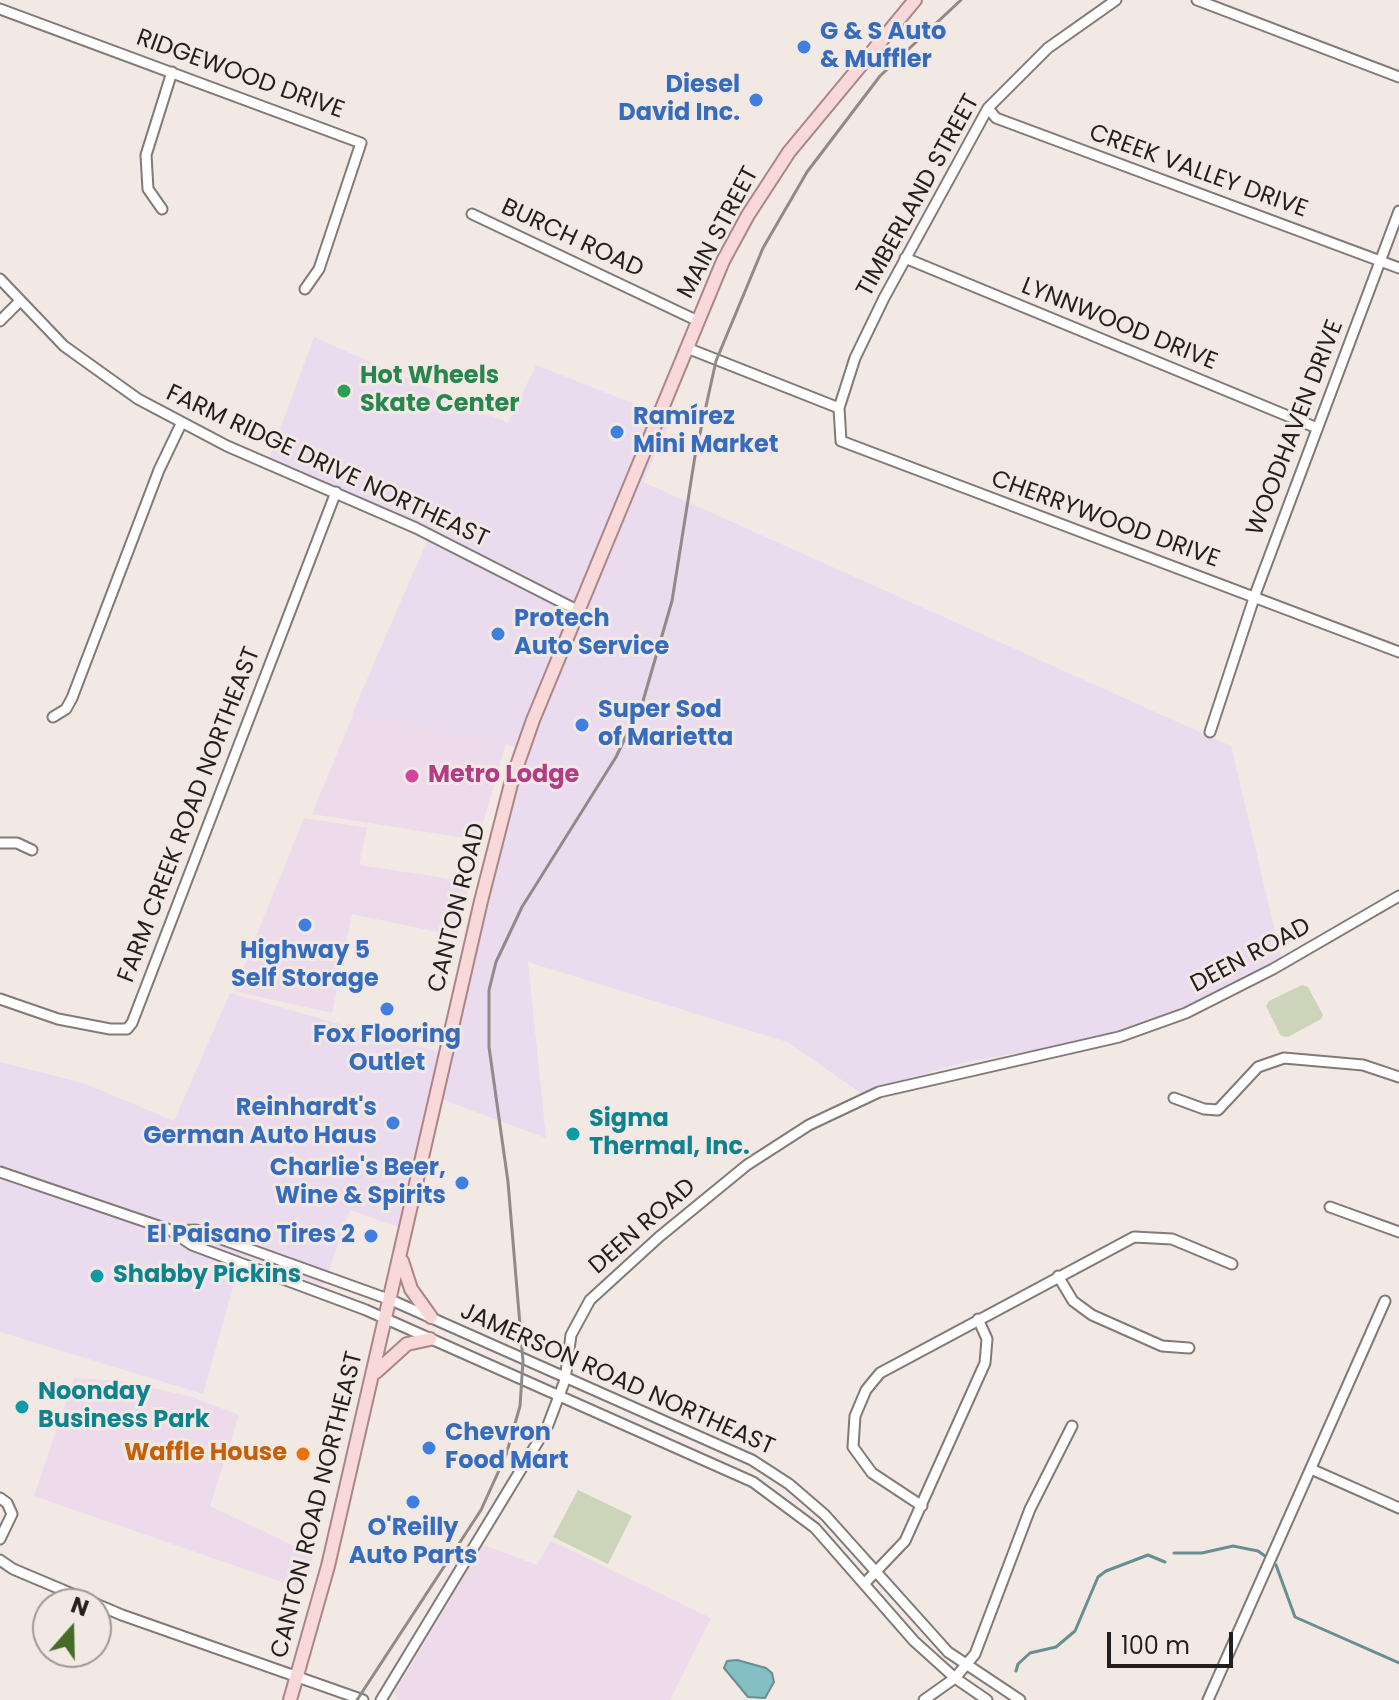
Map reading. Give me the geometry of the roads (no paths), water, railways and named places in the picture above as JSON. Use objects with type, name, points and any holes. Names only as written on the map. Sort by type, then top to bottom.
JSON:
[{"type":"main road","name":"MAIN STREET","points":[[634,475],[723,261],[767,184],[834,94],[915,0]]},
{"type":"main road","name":"CANTON ROAD","points":[[387,1320],[455,1011],[512,780],[577,610],[634,475]]},
{"type":"main road","points":[[401,1255],[411,1289],[431,1317]]},
{"type":"main road","name":"CANTON ROAD NORTHEAST","points":[[290,1700],[299,1675],[387,1320]]},
{"type":"main road","points":[[374,1374],[398,1350],[416,1341],[430,1339]]},
{"type":"street","name":"TIMBERLAND STREET","points":[[839,408],[855,358],[905,258],[988,108],[1048,48],[1116,0]]},
{"type":"street","points":[[1197,0],[1399,77]]},
{"type":"street","name":"RIDGEWOOD DRIVE","points":[[0,9],[361,143],[319,269],[305,289]]},
{"type":"street","points":[[162,209],[148,189],[146,155],[172,72]]},
{"type":"street","name":"CREEK VALLEY DRIVE","points":[[988,108],[996,118],[1399,268]]},
{"type":"street","name":"WOODHAVEN DRIVE","points":[[1210,732],[1317,428],[1399,211]]},
{"type":"street","name":"BURCH ROAD","points":[[472,214],[698,321]]},
{"type":"street","name":"LYNNWOOD DRIVE","points":[[905,258],[1317,428]]},
{"type":"street","name":"FARM RIDGE DRIVE NORTHEAST","points":[[0,279],[85,363],[181,424],[336,492],[577,610]]},
{"type":"street","points":[[0,321],[20,301]]},
{"type":"street","points":[[687,348],[839,408]]},
{"type":"street","name":"CHERRYWOOD DRIVE","points":[[839,408],[841,441],[857,450],[1399,652]]},
{"type":"street","points":[[53,717],[66,709],[72,698],[155,480],[181,424]]},
{"type":"street","name":"FARM CREEK ROAD NORTHEAST","points":[[0,999],[58,1019],[110,1029],[127,1029],[132,1023],[336,492]]},
{"type":"street","points":[[0,843],[17,843],[32,850]]},
{"type":"street","name":"DEEN ROAD","points":[[381,1700],[548,1425],[565,1380],[569,1349],[582,1312],[608,1282],[747,1165],[809,1125],[879,1092],[1119,1037],[1172,1018],[1273,969],[1399,896]]},
{"type":"street","points":[[1174,1098],[1204,1109],[1218,1110],[1258,1067],[1284,1058],[1348,1062],[1397,1076],[1399,1065]]},
{"type":"street","name":"JAMERSON ROAD NORTHEAST","points":[[0,1172],[172,1231],[192,1245],[387,1320],[557,1398],[753,1482],[815,1528],[914,1641],[955,1678],[987,1700]]},
{"type":"street","points":[[1330,1207],[1399,1232]]},
{"type":"street","name":"JAMERSON ROAD NORTHEAST","points":[[172,1231],[196,1230],[391,1300],[763,1466],[825,1515],[925,1628],[967,1667],[1020,1700]]},
{"type":"street","points":[[922,1506],[890,1487],[863,1464],[851,1437],[855,1416],[866,1390],[880,1373],[1123,1242],[1146,1236],[1172,1239],[1232,1264]]},
{"type":"street","points":[[1058,1276],[1073,1301],[1092,1315],[1162,1346],[1189,1348]]},
{"type":"street","points":[[1208,1700],[1385,1301]]},
{"type":"street","points":[[864,1584],[905,1541],[985,1363],[987,1339],[978,1319]]},
{"type":"street","points":[[924,1700],[967,1667],[980,1644],[1030,1509],[1072,1426]]},
{"type":"street","points":[[1311,1469],[1399,1508]]},
{"type":"street","points":[[0,1498],[7,1503],[12,1514],[0,1539]]},
{"type":"street","points":[[0,1560],[13,1569],[122,1615],[363,1700]]},
{"type":"water","points":[[737,1660],[766,1668],[772,1673],[774,1682],[765,1698],[748,1697],[724,1668],[727,1661]]},
{"type":"waterway","points":[[1174,1553],[1202,1553],[1233,1546],[1258,1551],[1265,1556]]},
{"type":"waterway","points":[[1016,1671],[1018,1664],[1030,1653],[1056,1647],[1075,1631],[1098,1577],[1106,1571],[1148,1555],[1165,1562]]},
{"type":"waterway","points":[[1276,1565],[1295,1617],[1399,1663]]},
{"type":"railway","points":[[357,1700],[481,1510],[506,1455],[520,1406],[523,1361],[508,1182],[489,1047],[489,990],[496,962],[522,907],[616,757],[643,701],[672,601],[695,456],[716,361],[763,248],[807,172],[880,76],[961,0]]},
{"type":"place","name":"G & S Auto & Muffler","points":[[804,47]]},
{"type":"place","name":"Diesel David Inc.","points":[[756,100]]},
{"type":"place","name":"Hot Wheels Skate Center","points":[[344,391]]},
{"type":"place","name":"Ramírez Mini Market","points":[[617,432]]},
{"type":"place","name":"Protech Auto Service","points":[[498,634]]},
{"type":"place","name":"Super Sod of Marietta","points":[[582,725]]},
{"type":"place","name":"Metro Lodge","points":[[412,776]]},
{"type":"place","name":"Highway 5 Self Storage","points":[[305,925]]},
{"type":"place","name":"Fox Flooring Outlet","points":[[387,1009]]},
{"type":"place","name":"Reinhardt's German Auto Haus","points":[[393,1123]]},
{"type":"place","name":"Sigma Thermal, Inc.","points":[[573,1134]]},
{"type":"place","name":"Charlie's Beer, Wine & Spirits","points":[[462,1183]]},
{"type":"place","name":"El Paisano Tires 2","points":[[371,1236]]},
{"type":"place","name":"Shabby Pickins","points":[[97,1276]]},
{"type":"place","name":"Noonday Business Park","points":[[22,1407]]},
{"type":"place","name":"Chevron Food Mart","points":[[429,1448]]},
{"type":"place","name":"Waffle House","points":[[303,1454]]},
{"type":"place","name":"O'Reilly Auto Parts","points":[[413,1502]]}]
